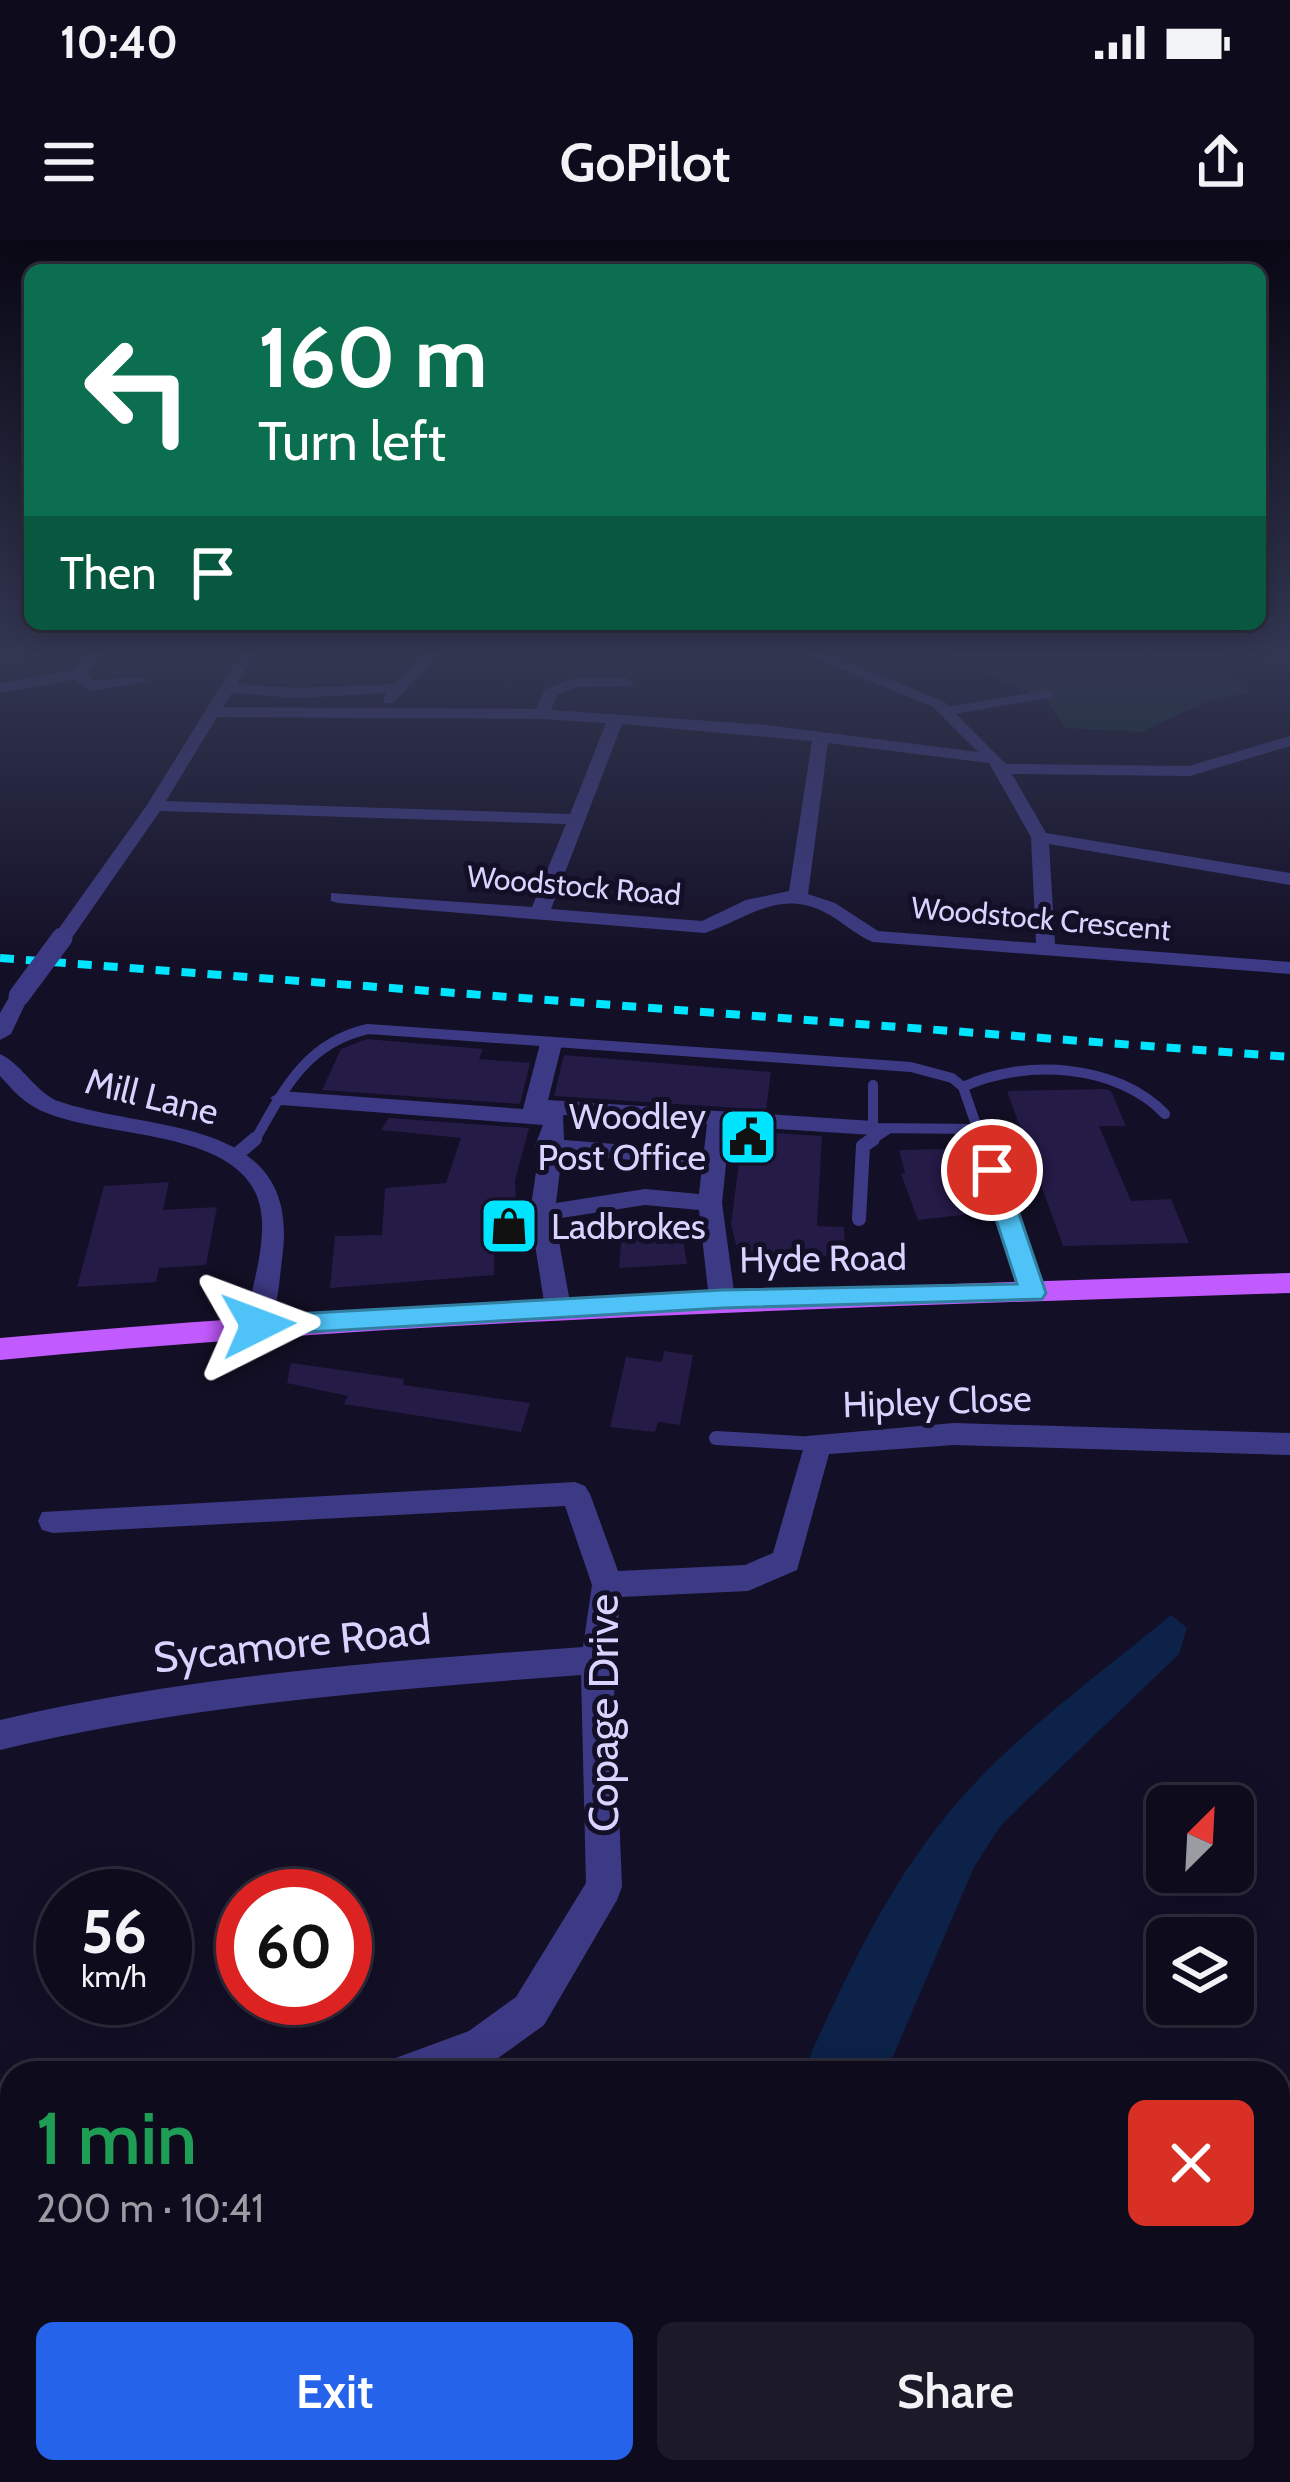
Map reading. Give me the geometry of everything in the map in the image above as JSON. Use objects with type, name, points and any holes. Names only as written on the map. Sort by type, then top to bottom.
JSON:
[{"type":"main road","name":"Hyde Road","points":[[0,1349],[258,1325],[722,1299],[1290,1282]]},
{"type":"street","points":[[0,1034],[19,996],[155,806],[186,755]]},
{"type":"street","points":[[540,912],[602,755]]},
{"type":"street","points":[[798,895],[818,755]]},
{"type":"street","points":[[930,755],[999,764],[1205,770],[1250,755]]},
{"type":"street","points":[[990,755],[1040,837],[1046,951]]},
{"type":"street","points":[[155,806],[577,819]]},
{"type":"street","name":"Woodstock Crescent","points":[[1040,837],[1290,879]]},
{"type":"street","name":"Woodstock Road","points":[[338,897],[705,927],[746,904],[798,895]]},
{"type":"street","name":"Woodstock Crescent","points":[[798,895],[833,905],[873,936],[1290,968]]},
{"type":"street","points":[[533,1111],[551,1044]]},
{"type":"street","name":"Mill Lane","points":[[0,1061],[9,1087],[45,1105],[200,1141],[235,1156],[259,1177],[272,1206],[258,1325]]},
{"type":"street","points":[[280,1098],[880,1129]]},
{"type":"street","points":[[533,1111],[555,1119],[547,1146],[542,1213],[558,1308]]},
{"type":"street","points":[[718,1119],[710,1203],[722,1299]]},
{"type":"street","points":[[547,1146],[714,1159]]},
{"type":"street","points":[[542,1213],[645,1197],[710,1203]]},
{"type":"street","name":"Hipley Close","points":[[607,1585],[748,1578],[786,1561],[817,1444],[954,1434],[1290,1444]]},
{"type":"street","name":"Copage Drive","points":[[53,1522],[574,1494],[607,1585],[597,1660],[604,1886],[530,2011],[480,2047],[441,2061]]},
{"type":"street","name":"Sycamore Road","points":[[0,1735],[75,1715],[257,1686],[597,1660]]},
{"type":"lane","points":[[235,1156],[250,1149],[300,1064],[328,1038],[368,1029],[911,1067],[952,1078],[963,1087],[1033,1293]]},
{"type":"lane","points":[[963,1087],[976,1078],[1040,1072],[1106,1077],[1139,1089],[1165,1114]]},
{"type":"lane","points":[[873,1085],[880,1129]]},
{"type":"lane","points":[[859,1219],[863,1146],[880,1129],[978,1129]]},
{"type":"lane","points":[[716,1438],[817,1444]]},
{"type":"water","points":[[1171,1615],[1187,1628],[1179,1654],[1001,1825],[974,1867],[891,2061],[808,2061],[870,1932],[932,1833],[1006,1752]]},
{"type":"building","points":[[367,1039],[483,1049],[479,1059],[530,1063],[520,1104],[322,1090],[341,1049]]},
{"type":"building","points":[[564,1055],[771,1072],[766,1110],[554,1096]]},
{"type":"building","points":[[1007,1091],[1111,1091],[1126,1126],[1099,1126],[1131,1201],[1171,1199],[1189,1243],[1063,1246]]},
{"type":"building","points":[[389,1118],[529,1128],[515,1180],[518,1243],[494,1245],[494,1275],[330,1288],[335,1236],[382,1235],[385,1188],[446,1183],[461,1138],[381,1130]]},
{"type":"building","points":[[743,1131],[822,1136],[817,1226],[844,1227],[845,1255],[740,1260],[731,1224]]},
{"type":"building","points":[[947,1149],[951,1163],[963,1161],[981,1213],[918,1220],[901,1174],[905,1173],[899,1150]]},
{"type":"building","points":[[169,1182],[163,1210],[217,1207],[206,1265],[159,1268],[156,1282],[77,1287],[104,1186]]},
{"type":"building","points":[[681,1228],[687,1264],[619,1268],[622,1230]]},
{"type":"building","points":[[664,1351],[693,1355],[680,1425],[658,1422],[655,1432],[610,1427],[626,1357],[662,1362]]},
{"type":"building","points":[[291,1363],[530,1403],[521,1432],[344,1404],[348,1396],[287,1383]]},
{"type":"railway","points":[[0,958],[1290,1057]]},
{"type":"place","name":"Woodley Post Office","points":[[748,1137]]},
{"type":"place","name":"Ladbrokes","points":[[509,1226]]},
{"type":"route","points":[[258,1325],[722,1299],[1033,1293],[992,1170]]}]
